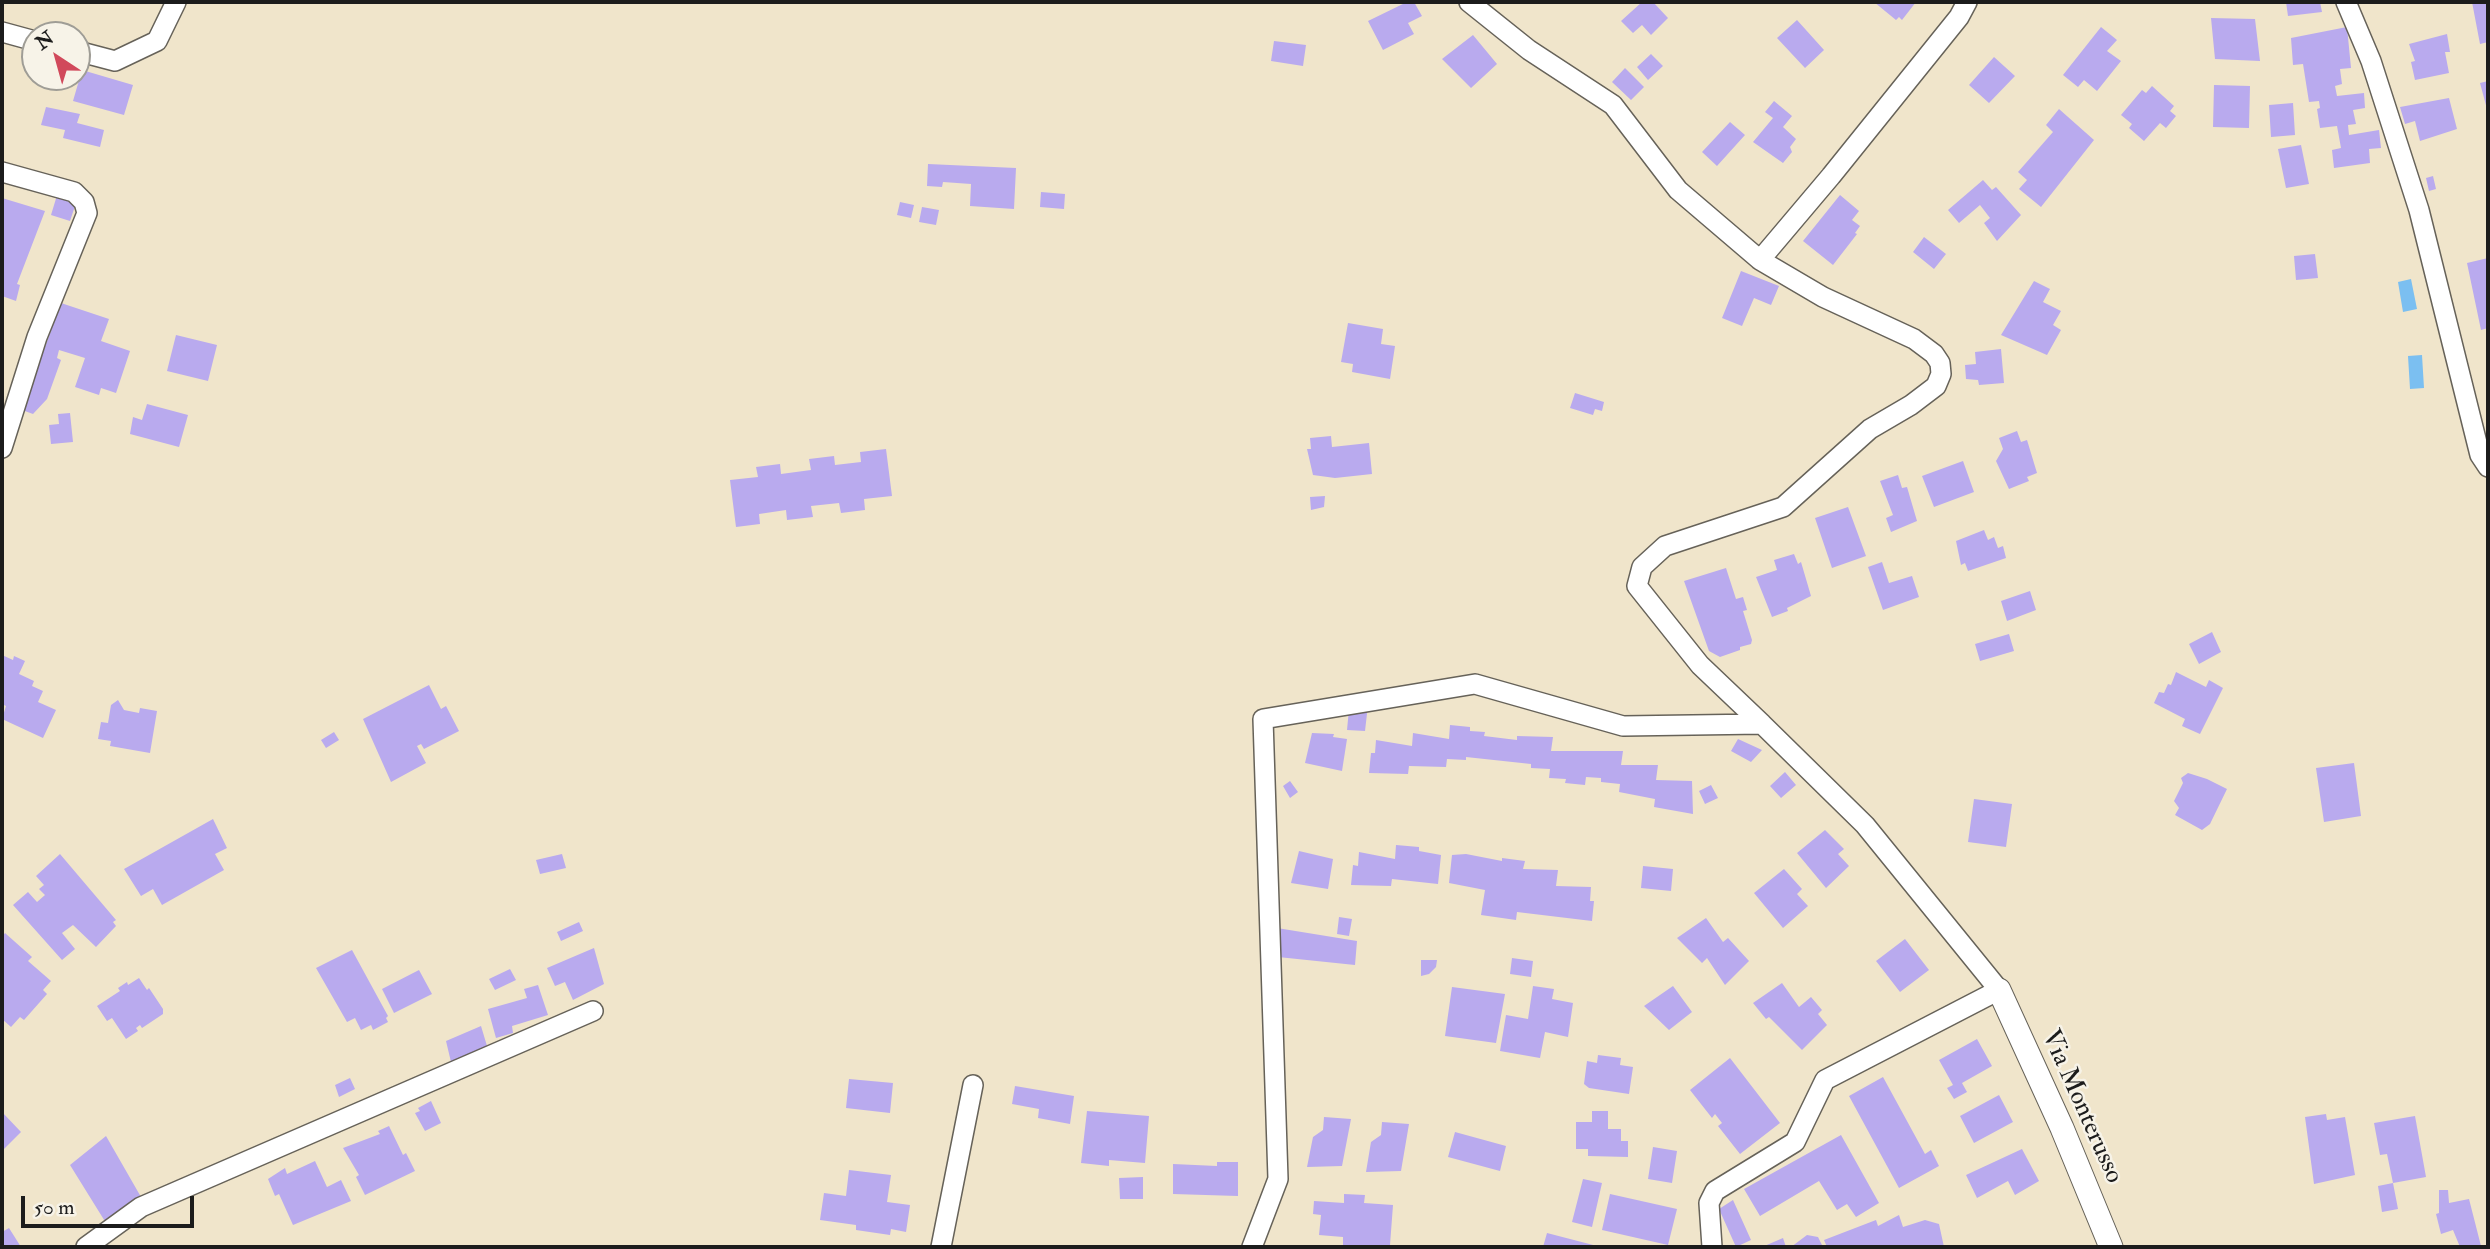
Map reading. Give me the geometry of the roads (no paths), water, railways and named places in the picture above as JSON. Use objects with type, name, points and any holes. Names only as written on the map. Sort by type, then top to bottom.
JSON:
[{"type":"street","points":[[91,55],[115,61],[157,41],[176,2]]},
{"type":"street","points":[[1469,2],[1529,50],[1613,106],[1678,190],[1760,260],[1824,297],[1914,339],[1934,354],[1940,363],[1941,374],[1936,386],[1912,405],[1870,429],[1783,506],[1665,546],[1642,566],[1637,586],[1700,665],[1865,825],[1999,990],[1825,1080],[1795,1142],[1714,1191],[1709,1203],[1712,1247]]},
{"type":"street","points":[[1760,260],[1959,17],[1967,2]]},
{"type":"street","points":[[2346,2],[2371,61],[2419,210],[2480,455],[2488,467]]},
{"type":"street","points":[[2,32],[21,37]]},
{"type":"street","points":[[2,172],[74,192],[84,202],[87,213],[37,337],[2,448]]},
{"type":"street","points":[[1252,1247],[1278,1179],[1264,719],[1475,684],[1623,726],[1762,724]]},
{"type":"street","name":"Via Monterusso","points":[[1999,990],[2062,1128],[2110,1247]]},
{"type":"street","points":[[86,1247],[141,1207],[593,1011]]},
{"type":"street","points":[[941,1247],[972,1085]]},
{"type":"water","points":[[2411,279],[2417,309],[2403,312],[2398,282]]},
{"type":"water","points":[[2422,355],[2424,388],[2410,389],[2408,356]]}]
